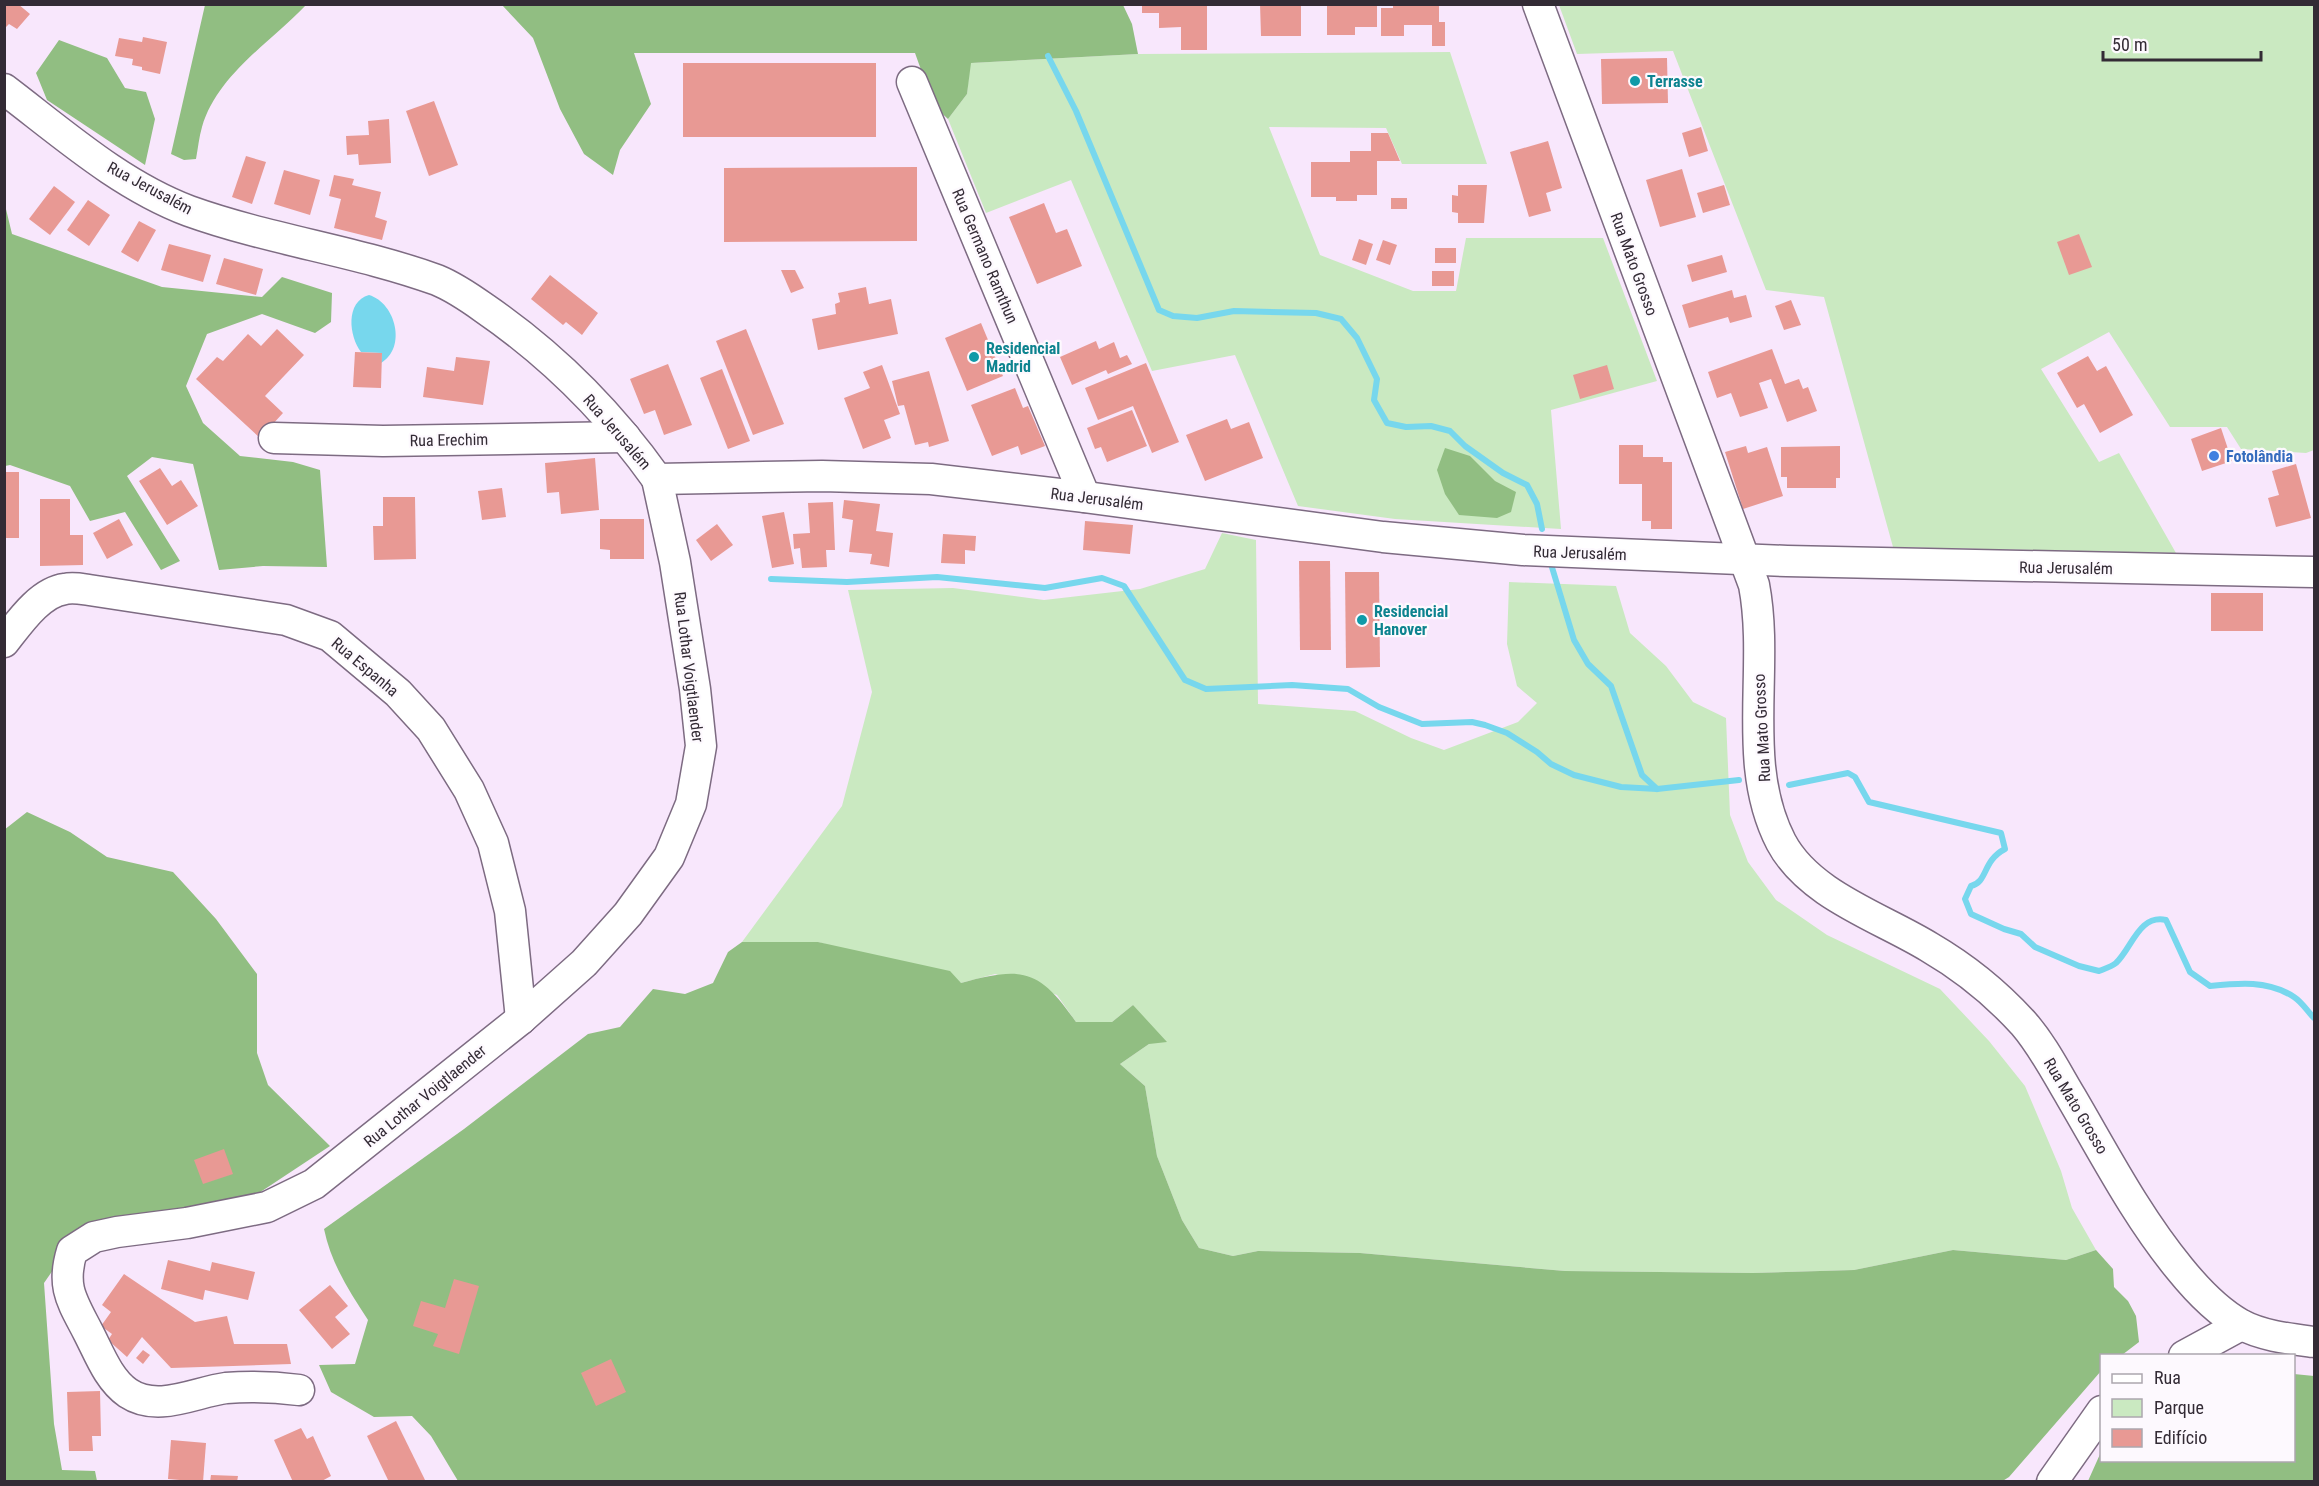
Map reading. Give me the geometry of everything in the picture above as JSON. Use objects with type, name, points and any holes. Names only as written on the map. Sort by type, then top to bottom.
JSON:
[{"type":"street","name":"Rua Mato Grosso","points":[[1538,4],[1745,560],[1758,607],[1761,768],[1768,815],[1782,844],[1803,871],[1840,898],[1960,966],[2010,1009],[2047,1056],[2162,1248],[2193,1285],[2219,1310],[2241,1325],[2264,1333],[2314,1342]]},
{"type":"street","name":"Rua Germano Ramthun","points":[[912,82],[1085,497]]},
{"type":"street","name":"Rua Jerusalém","points":[[4,89],[105,165],[188,210],[267,235],[395,267],[440,281],[510,326],[542,352],[625,437],[657,479],[882,477],[992,485],[1445,544],[1745,560],[2314,572]]},
{"type":"street","name":"Rua Erechim","points":[[274,438],[383,441],[625,437]]},
{"type":"street","name":"Rua Lothar Voigtlaender","points":[[299,1390],[269,1387],[225,1389],[162,1401],[145,1400],[128,1393],[111,1377],[68,1293],[66,1271],[72,1251],[94,1237],[267,1208],[314,1185],[521,1019],[584,963],[628,914],[669,857],[692,804],[700,746],[695,689],[675,562],[657,479]]},
{"type":"street","name":"Rua Espanha","points":[[4,642],[20,621],[44,599],[64,588],[286,620],[330,636],[398,693],[431,729],[469,790],[493,843],[510,911],[521,1019]]},
{"type":"street","points":[[2188,1354],[2241,1325]]},
{"type":"street","points":[[2052,1482],[2100,1414]]},
{"type":"green space","points":[[205,5],[306,5],[232,75],[209,108],[202,127],[196,159],[184,160],[171,154]]},
{"type":"green space","points":[[502,5],[1123,5],[1132,24],[1138,54],[971,63],[967,94],[948,119],[934,106],[915,53],[634,53],[651,104],[620,150],[613,175],[584,154],[560,109],[533,38]]},
{"type":"green space","points":[[1559,5],[2314,5],[2314,450],[2306,453],[2241,449],[2227,427],[2170,427],[2109,332],[2041,369],[2099,462],[2119,453],[2176,553],[1893,547],[1824,297],[1766,290],[1673,51],[1577,54]]},
{"type":"green space","points":[[59,40],[107,58],[125,88],[146,92],[155,119],[145,165],[47,100],[36,73]]},
{"type":"green space","points":[[1450,52],[1487,164],[1402,164],[1386,128],[1269,127],[1320,255],[1413,291],[1456,291],[1466,238],[1603,238],[1657,381],[1551,410],[1561,529],[1395,519],[1298,506],[1235,355],[1152,371],[1071,180],[986,213],[948,119],[967,94],[970,63],[1138,54]]},
{"type":"green space","points":[[5,205],[12,234],[162,287],[262,297],[282,277],[332,293],[331,322],[315,333],[262,314],[207,334],[186,386],[203,423],[240,456],[293,462],[320,470],[327,567],[263,566],[219,570],[193,464],[152,457],[127,476],[180,561],[161,570],[125,512],[90,521],[70,486],[10,465],[5,466]]},
{"type":"green space","points":[[1445,448],[1470,456],[1495,481],[1516,492],[1511,512],[1497,518],[1459,515],[1445,494],[1437,470]]},
{"type":"green space","points":[[1222,533],[1256,540],[1258,704],[1355,711],[1411,738],[1444,750],[1518,722],[1537,703],[1517,686],[1507,644],[1509,582],[1616,586],[1630,633],[1666,666],[1693,702],[1726,718],[1730,815],[1748,862],[1776,900],[1827,935],[1940,989],[1989,1041],[2025,1086],[2061,1171],[2072,1208],[2096,1250],[2066,1260],[1953,1250],[1854,1270],[1753,1273],[1565,1271],[1360,1253],[1258,1251],[1233,1256],[1199,1248],[1182,1220],[1157,1156],[1145,1086],[1120,1064],[1149,1044],[1133,1005],[1112,1022],[1076,1022],[1057,995],[995,974],[961,983],[818,942],[742,942],[842,806],[872,692],[848,590],[953,588],[1044,600],[1140,589],[1205,569]]},
{"type":"green space","points":[[27,812],[70,832],[107,857],[173,872],[216,919],[257,974],[257,1053],[268,1085],[330,1146],[250,1199],[80,1231],[44,1283],[54,1424],[62,1470],[95,1471],[97,1481],[5,1482],[4,830]]},
{"type":"green space","points":[[742,942],[818,942],[950,971],[961,983],[1000,974],[1028,976],[1051,991],[1076,1022],[1112,1022],[1133,1005],[1167,1042],[1149,1044],[1120,1064],[1145,1086],[1157,1156],[1182,1220],[1199,1248],[1233,1256],[1258,1251],[1360,1253],[1565,1271],[1753,1273],[1854,1270],[1953,1250],[2066,1260],[2096,1250],[2113,1269],[2114,1287],[2128,1301],[2136,1316],[2139,1342],[2123,1354],[2100,1354],[2100,1372],[2009,1477],[2001,1482],[458,1481],[431,1436],[412,1416],[374,1417],[331,1392],[319,1365],[355,1364],[368,1320],[336,1265],[324,1229],[464,1129],[588,1034],[620,1027],[653,989],[685,994],[713,983],[728,952]]},
{"type":"green space","points":[[2295,1374],[2314,1376],[2314,1481],[2088,1481],[2100,1454],[2100,1462],[2295,1462]]},
{"type":"water","points":[[369,295],[386,307],[395,326],[394,347],[381,363],[382,353],[361,352],[352,329],[353,312],[356,305]]},
{"type":"building","points":[[4,4],[18,4],[30,14],[17,29],[9,24],[4,29]]},
{"type":"building","points":[[1142,4],[1207,5],[1207,50],[1181,50],[1181,27],[1159,28],[1159,13],[1142,13]]},
{"type":"building","points":[[1260,4],[1301,4],[1301,36],[1261,36]]},
{"type":"building","points":[[1327,4],[1377,4],[1377,27],[1355,27],[1355,35],[1327,35]]},
{"type":"building","points":[[1393,4],[1439,4],[1439,22],[1445,22],[1445,46],[1432,46],[1432,25],[1404,25],[1404,36],[1381,36],[1381,8],[1393,8]]},
{"type":"building","points":[[143,37],[167,42],[160,74],[132,65],[133,59],[115,56],[119,38],[142,42]]},
{"type":"building","name":"Terrasse","points":[[1667,58],[1668,103],[1602,104],[1601,59]]},
{"type":"building","points":[[683,63],[876,63],[876,137],[683,137]]},
{"type":"building","points":[[434,101],[458,165],[429,176],[406,111]]},
{"type":"building","points":[[389,119],[391,163],[359,165],[358,154],[347,155],[346,136],[369,135],[368,121]]},
{"type":"building","points":[[1701,127],[1708,151],[1689,157],[1682,133]]},
{"type":"building","points":[[1371,133],[1388,133],[1400,161],[1377,161],[1377,195],[1357,195],[1357,201],[1336,201],[1336,197],[1311,197],[1311,162],[1350,162],[1350,151],[1371,151]]},
{"type":"building","points":[[1548,141],[1562,188],[1546,193],[1551,211],[1529,217],[1510,152]]},
{"type":"building","points":[[246,156],[266,162],[252,204],[232,197]]},
{"type":"building","points":[[917,167],[917,241],[724,242],[724,168]]},
{"type":"building","points":[[1682,169],[1696,217],[1660,227],[1646,180]]},
{"type":"building","points":[[284,170],[320,180],[310,215],[274,204]]},
{"type":"building","points":[[334,175],[354,179],[352,185],[381,192],[375,217],[387,221],[382,240],[334,228],[341,199],[329,196]]},
{"type":"building","points":[[1458,185],[1487,185],[1484,223],[1458,223],[1458,213],[1452,212],[1452,195],[1458,196]]},
{"type":"building","points":[[1724,185],[1730,205],[1703,213],[1697,193]]},
{"type":"building","points":[[54,186],[75,202],[50,235],[29,219]]},
{"type":"building","points":[[1391,198],[1407,198],[1407,209],[1391,209]]},
{"type":"building","points":[[88,200],[110,215],[89,246],[67,230]]},
{"type":"building","points":[[1044,203],[1056,233],[1067,229],[1082,266],[1037,284],[1009,217]]},
{"type":"building","points":[[139,221],[156,230],[138,262],[121,252]]},
{"type":"building","points":[[2079,234],[2092,267],[2069,275],[2057,242]]},
{"type":"building","points":[[1359,239],[1373,244],[1366,265],[1352,260]]},
{"type":"building","points":[[1383,240],[1397,245],[1390,265],[1376,260]]},
{"type":"building","points":[[169,244],[211,255],[203,282],[161,270]]},
{"type":"building","points":[[1435,248],[1456,248],[1456,263],[1435,263]]},
{"type":"building","points":[[1722,255],[1727,272],[1692,282],[1687,265]]},
{"type":"building","points":[[224,258],[263,269],[256,295],[216,284]]},
{"type":"building","points":[[781,270],[795,270],[804,288],[791,293]]},
{"type":"building","points":[[1432,271],[1454,271],[1454,286],[1432,286]]},
{"type":"building","points":[[550,275],[598,313],[582,335],[566,322],[563,325],[531,299]]},
{"type":"building","points":[[866,287],[869,304],[891,299],[898,334],[818,350],[812,319],[836,314],[835,304],[840,302],[838,293]]},
{"type":"building","points":[[1732,290],[1734,298],[1746,295],[1752,317],[1730,323],[1728,317],[1689,328],[1682,305]]},
{"type":"building","points":[[1791,300],[1801,325],[1784,330],[1775,306]]},
{"type":"building","name":"Residencial Madrid","points":[[981,323],[1003,376],[967,391],[945,338]]},
{"type":"building","points":[[277,329],[304,355],[265,396],[283,413],[260,438],[196,379],[217,357],[223,361],[248,334],[261,346]]},
{"type":"building","points":[[746,329],[784,424],[753,435],[716,341]]},
{"type":"building","points":[[1096,341],[1099,349],[1114,342],[1120,358],[1127,355],[1132,364],[1108,374],[1106,370],[1072,385],[1060,357]]},
{"type":"building","points":[[1772,349],[1785,384],[1799,379],[1803,389],[1808,387],[1817,411],[1787,422],[1771,379],[1759,383],[1768,408],[1740,417],[1731,393],[1717,398],[1708,372]]},
{"type":"building","points":[[355,352],[382,353],[381,388],[353,387]]},
{"type":"building","points":[[2088,356],[2097,371],[2106,366],[2133,415],[2100,433],[2084,404],[2077,408],[2057,373]]},
{"type":"building","points":[[456,357],[490,361],[483,405],[423,397],[427,367],[454,371]]},
{"type":"building","points":[[1146,363],[1179,442],[1152,453],[1133,406],[1098,420],[1085,388]]},
{"type":"building","points":[[668,364],[692,425],[664,435],[655,410],[644,414],[630,379]]},
{"type":"building","points":[[882,365],[900,414],[884,420],[891,438],[863,449],[844,398],[870,388],[863,372]]},
{"type":"building","points":[[1607,365],[1614,389],[1580,399],[1573,375]]},
{"type":"building","points":[[722,369],[750,441],[728,449],[700,378]]},
{"type":"building","points":[[929,371],[949,441],[929,447],[928,442],[915,445],[904,405],[898,406],[892,381]]},
{"type":"building","points":[[1015,388],[1023,408],[1028,406],[1045,446],[1021,455],[1018,446],[992,456],[971,405]]},
{"type":"building","points":[[1132,410],[1147,446],[1107,462],[1101,447],[1095,449],[1087,428]]},
{"type":"building","points":[[1227,419],[1231,429],[1249,422],[1263,458],[1205,481],[1186,435]]},
{"type":"building","points":[[2221,428],[2232,461],[2202,471],[2191,439]]},
{"type":"building","points":[[1619,445],[1643,445],[1643,457],[1663,457],[1663,462],[1672,462],[1672,529],[1651,529],[1651,521],[1642,521],[1642,484],[1619,484]]},
{"type":"building","points":[[1746,446],[1748,453],[1767,447],[1783,496],[1743,509],[1725,452]]},
{"type":"building","points":[[1840,446],[1840,478],[1836,478],[1836,488],[1787,488],[1787,477],[1781,477],[1781,447]]},
{"type":"building","points":[[595,458],[599,510],[561,514],[559,492],[547,493],[545,463]]},
{"type":"building","points":[[2296,464],[2311,518],[2276,527],[2268,498],[2279,495],[2272,471]]},
{"type":"building","points":[[160,468],[172,486],[181,480],[198,506],[167,525],[139,481]]},
{"type":"building","points":[[4,472],[19,472],[19,538],[4,538]]},
{"type":"building","points":[[502,488],[506,517],[482,520],[478,491]]},
{"type":"building","points":[[383,497],[415,497],[416,559],[374,560],[373,526],[383,526]]},
{"type":"building","points":[[40,499],[70,499],[70,535],[83,535],[83,565],[40,566]]},
{"type":"building","points":[[844,500],[880,504],[876,531],[893,533],[889,567],[870,564],[872,554],[849,552],[853,520],[842,518]]},
{"type":"building","points":[[833,502],[835,550],[826,550],[827,567],[802,568],[800,548],[794,549],[793,534],[810,533],[808,503]]},
{"type":"building","points":[[784,512],[794,564],[772,568],[762,516]]},
{"type":"building","points":[[119,519],[133,545],[107,559],[93,533]]},
{"type":"building","points":[[600,519],[644,519],[644,559],[610,559],[610,550],[600,549]]},
{"type":"building","points":[[1085,521],[1133,525],[1130,554],[1083,550]]},
{"type":"building","points":[[717,524],[733,545],[711,561],[696,540]]},
{"type":"building","points":[[943,534],[976,536],[975,551],[965,550],[965,564],[941,563]]},
{"type":"building","points":[[1299,561],[1330,561],[1331,650],[1300,650]]},
{"type":"building","name":"Residencial Hanover","points":[[1345,572],[1379,572],[1380,667],[1346,668]]},
{"type":"building","points":[[2211,593],[2263,593],[2263,631],[2211,631]]},
{"type":"building","points":[[224,1149],[233,1174],[203,1184],[194,1160]]},
{"type":"building","points":[[168,1260],[210,1271],[212,1262],[255,1272],[248,1300],[205,1290],[203,1300],[161,1289]]},
{"type":"building","points":[[124,1274],[195,1322],[227,1316],[234,1344],[287,1344],[291,1364],[171,1368],[142,1337],[127,1357],[108,1340],[112,1334],[101,1326],[111,1312],[102,1305]]},
{"type":"building","points":[[454,1279],[479,1286],[459,1354],[433,1346],[438,1334],[413,1326],[421,1301],[445,1308]]},
{"type":"building","points":[[330,1285],[348,1306],[335,1317],[350,1334],[332,1349],[299,1310]]},
{"type":"building","points":[[143,1350],[150,1355],[143,1364],[136,1358]]},
{"type":"building","points":[[611,1359],[626,1392],[596,1406],[581,1373]]},
{"type":"building","points":[[100,1391],[101,1436],[92,1436],[93,1451],[69,1451],[67,1392]]},
{"type":"building","points":[[396,1421],[426,1482],[389,1482],[367,1436]]},
{"type":"building","points":[[301,1428],[307,1439],[313,1436],[331,1476],[320,1482],[293,1482],[274,1440]]},
{"type":"building","points":[[171,1440],[206,1443],[203,1482],[168,1479]]},
{"type":"building","points":[[211,1475],[238,1476],[237,1482],[210,1482]]},
{"type":"waterway","points":[[1048,56],[1076,111],[1159,310],[1173,316],[1197,318],[1234,311],[1316,313],[1341,319],[1357,338],[1377,379],[1374,400],[1387,423],[1406,427],[1431,426],[1450,431],[1465,446],[1503,473],[1527,485],[1537,504],[1542,529]]},
{"type":"waterway","points":[[1551,564],[1574,640],[1588,664],[1611,686],[1642,775],[1657,789]]},
{"type":"waterway","points":[[771,579],[847,582],[937,577],[1045,588],[1102,578],[1124,586],[1185,680],[1206,689],[1292,685],[1348,689],[1379,707],[1422,724],[1472,722],[1485,725],[1507,733],[1551,764],[1574,775],[1621,787],[1657,789],[1739,780]]},
{"type":"waterway","points":[[1789,785],[1848,773],[1855,777],[1869,802],[2001,833],[2005,849],[1992,859],[1980,880],[1971,886],[1965,899],[1971,914],[2021,934],[2035,947],[2079,966],[2099,971],[2116,963],[2137,934],[2149,922],[2166,920],[2190,972],[2210,986],[2253,984],[2274,988],[2297,999],[2314,1018]]},
{"type":"place","name":"Terrasse","points":[[1635,81]]},
{"type":"place","name":"Residencial Madrid","points":[[974,357]]},
{"type":"place","name":"Fotolândia","points":[[2214,456]]},
{"type":"place","name":"Residencial Hanover","points":[[1362,620]]}]
